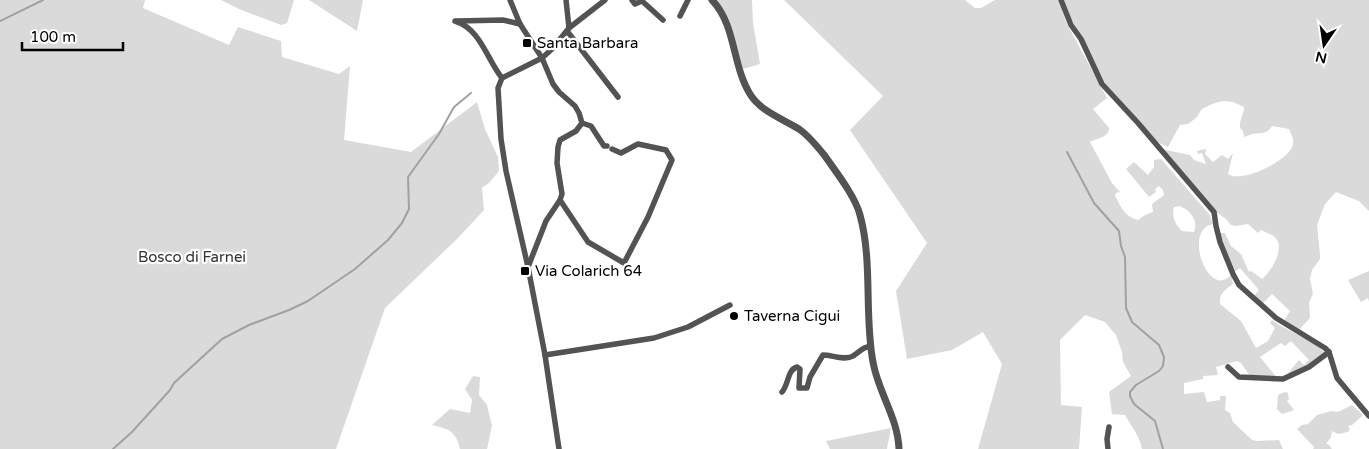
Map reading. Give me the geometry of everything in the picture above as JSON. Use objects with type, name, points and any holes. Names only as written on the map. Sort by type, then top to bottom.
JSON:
[{"type":"street","points":[[510,0],[520,24],[542,58],[553,84],[575,106],[582,123]]},
{"type":"street","points":[[566,0],[568,30],[618,97]]},
{"type":"street","points":[[559,449],[545,355],[528,267],[506,171],[501,139],[498,88],[502,78],[542,58],[568,30],[605,0]]},
{"type":"street","points":[[632,0],[636,4],[642,1],[663,20]]},
{"type":"street","points":[[680,16],[688,0]]},
{"type":"street","points":[[712,0],[724,20],[750,96],[756,103],[799,129],[814,143],[857,206],[866,253],[871,346],[876,374],[897,433],[899,449]]},
{"type":"street","points":[[1061,0],[1071,25],[1081,39],[1102,84],[1214,212],[1220,242],[1238,285],[1276,318],[1319,343],[1329,352],[1337,378],[1369,416]]},
{"type":"street","points":[[502,78],[476,36],[463,24],[455,21],[496,20],[520,24]]},
{"type":"street","points":[[560,200],[588,242],[624,263],[648,217],[672,160],[666,150],[638,144],[621,153],[604,146],[598,139],[592,126],[582,123]]},
{"type":"street","points":[[528,267],[546,222],[562,194],[557,163],[560,140],[576,131],[582,123]]},
{"type":"street","points":[[545,355],[654,338],[688,327],[730,305]]},
{"type":"street","points":[[782,392],[786,387],[790,371],[793,368],[800,369],[799,388],[807,388],[810,377],[823,354],[834,357],[853,356],[864,347],[871,346]]},
{"type":"street","points":[[1228,367],[1239,377],[1283,379],[1309,367],[1329,352]]},
{"type":"street","points":[[1108,449],[1109,426]]},
{"type":"green space","name":"Bosco di Farnei","points":[[0,0],[145,0],[143,8],[229,45],[238,27],[281,41],[282,57],[339,74],[350,66],[344,140],[411,152],[477,102],[485,129],[498,157],[499,171],[482,188],[484,210],[458,238],[385,308],[336,449],[0,449]]},
{"type":"green space","points":[[221,0],[294,0],[287,23],[281,25]]},
{"type":"green space","points":[[309,0],[363,0],[357,31]]},
{"type":"green space","points":[[715,0],[752,0],[753,23],[760,64],[743,69],[725,17]]},
{"type":"green space","points":[[784,0],[965,0],[975,8],[981,8],[995,0],[1058,0],[1067,24],[1107,98],[1093,109],[1109,128],[1107,134],[1090,142],[1112,183],[1120,192],[1116,193],[1115,196],[1124,211],[1130,217],[1138,220],[1153,212],[1152,204],[1164,195],[1163,190],[1159,186],[1155,189],[1156,192],[1149,197],[1126,169],[1134,162],[1148,175],[1154,167],[1154,160],[1161,159],[1209,214],[1213,224],[1207,226],[1201,234],[1200,254],[1209,274],[1216,279],[1223,280],[1231,275],[1233,284],[1222,294],[1220,304],[1241,321],[1256,348],[1268,341],[1275,328],[1270,323],[1272,320],[1313,343],[1325,353],[1313,363],[1284,378],[1299,360],[1304,365],[1309,360],[1291,341],[1285,346],[1281,343],[1260,357],[1278,379],[1250,376],[1241,363],[1237,361],[1216,367],[1218,375],[1203,376],[1203,379],[1184,383],[1184,394],[1204,392],[1207,402],[1220,400],[1220,396],[1226,396],[1225,410],[1230,413],[1233,422],[1252,440],[1279,440],[1283,449],[1142,449],[1137,435],[1125,415],[1112,414],[1109,392],[1131,376],[1123,362],[1122,352],[1116,335],[1105,322],[1085,315],[1060,340],[1061,405],[1082,407],[1079,449],[978,449],[1002,364],[983,332],[952,350],[907,359],[896,291],[927,243],[850,130],[883,96]],"holes":[[[1174,207],[1183,207],[1194,219],[1194,232],[1182,231],[1175,220],[1173,214]]]},
{"type":"green space","points":[[1064,0],[1369,0],[1369,211],[1359,201],[1336,192],[1325,204],[1317,225],[1320,259],[1312,270],[1310,279],[1313,294],[1309,303],[1310,318],[1299,330],[1284,321],[1290,311],[1272,294],[1262,304],[1253,297],[1259,290],[1240,268],[1234,272],[1220,233],[1225,233],[1231,246],[1241,254],[1249,272],[1251,271],[1262,279],[1269,272],[1277,256],[1279,245],[1276,238],[1261,230],[1258,233],[1248,224],[1231,225],[1212,209],[1161,149],[1190,155],[1194,160],[1206,164],[1202,153],[1198,154],[1197,151],[1205,149],[1205,154],[1213,162],[1222,155],[1228,159],[1233,153],[1228,174],[1243,176],[1265,169],[1284,157],[1293,144],[1293,138],[1289,129],[1272,126],[1266,132],[1244,137],[1240,125],[1244,107],[1233,102],[1223,101],[1202,109],[1196,118],[1188,124],[1180,125],[1168,147],[1153,140],[1112,96],[1072,20]]},
{"type":"green space","points":[[1369,271],[1369,302],[1368,298],[1361,302],[1348,280]]},
{"type":"green space","points":[[473,376],[480,377],[479,395],[487,405],[492,426],[487,449],[460,449],[456,438],[451,432],[432,425],[450,409],[470,413],[472,400],[465,389]]},
{"type":"green space","points":[[1285,392],[1288,393],[1289,399],[1287,401],[1294,410],[1282,414],[1277,409],[1278,395]]},
{"type":"green space","points":[[1352,405],[1363,415],[1352,425],[1348,426],[1350,429],[1348,432],[1338,434],[1332,431],[1331,437],[1326,444],[1332,449],[1313,449],[1314,447],[1297,429],[1302,425],[1308,424],[1317,415],[1331,411],[1338,412]]},
{"type":"green space","points":[[891,428],[887,449],[830,449],[826,441]]},
{"type":"waterway","points":[[0,21],[43,0]]},
{"type":"waterway","points":[[113,449],[132,432],[170,390],[174,383],[222,339],[249,325],[308,301],[355,269],[388,240],[402,223],[409,209],[408,177],[439,134],[454,107],[471,93]]},
{"type":"waterway","points":[[1067,152],[1094,203],[1119,231],[1125,257],[1126,308],[1132,322],[1159,345],[1164,357],[1163,366],[1159,371],[1136,385],[1130,392],[1134,404],[1155,421],[1163,449]]},
{"type":"place","name":"Santa Barbara","points":[[527,43]]},
{"type":"place","name":"Via Colarich 64","points":[[525,271]]},
{"type":"place","name":"Taverna Cigui","points":[[734,316]]}]
